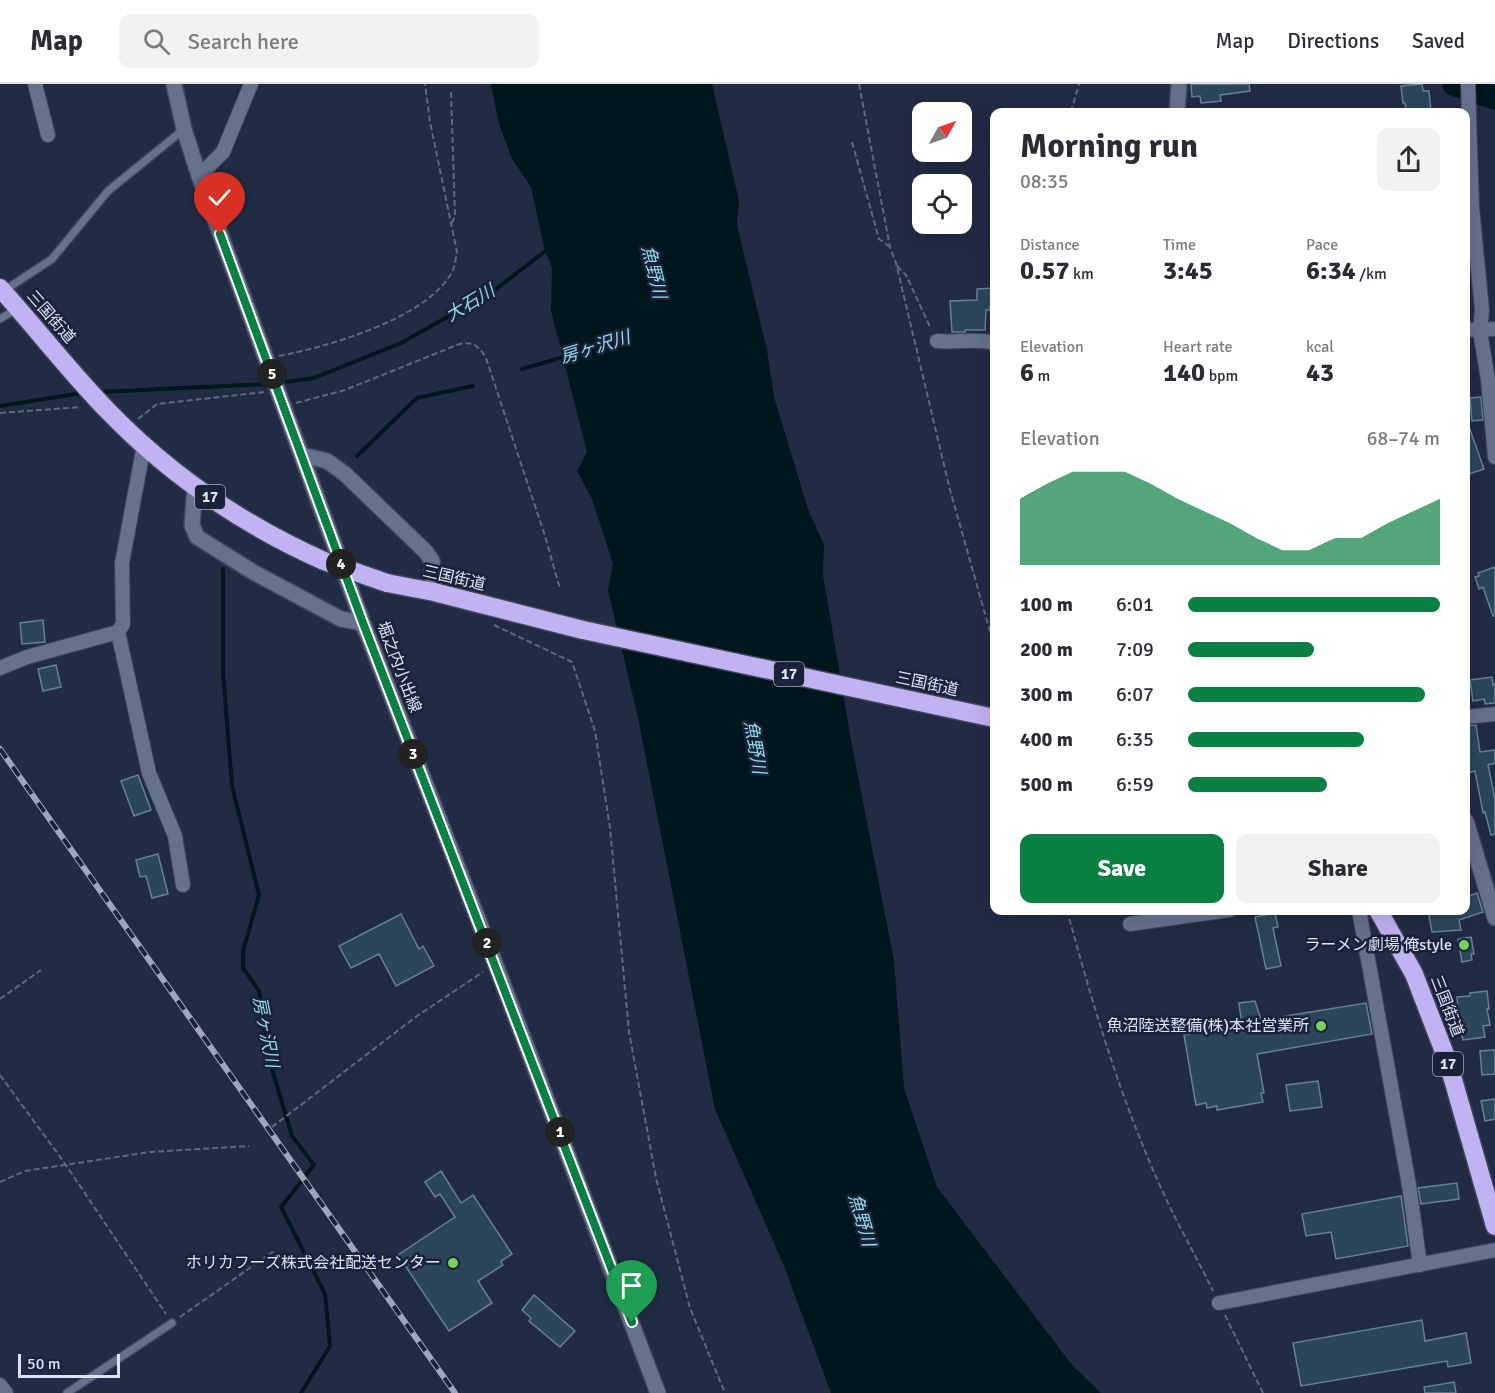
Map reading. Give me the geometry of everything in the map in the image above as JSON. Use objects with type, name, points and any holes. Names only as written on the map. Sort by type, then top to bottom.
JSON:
[{"type":"highway","name":"三国街道","points":[[1,290],[75,376],[144,445],[195,487],[237,516],[284,543],[324,561],[387,583],[434,592],[582,630],[990,717]]},
{"type":"highway","name":"三国街道","points":[[1381,915],[1414,974],[1448,1062],[1494,1214]]},
{"type":"main road","name":"堀之内小出線","points":[[174,84],[184,129],[199,176],[363,623],[658,1393]]},
{"type":"main road","points":[[1177,108],[1179,84]]},
{"type":"main road","points":[[302,455],[327,461],[345,474],[426,552],[432,561],[434,592]]},
{"type":"main road","points":[[195,487],[192,525],[197,537],[254,572],[341,619],[363,623]]},
{"type":"main road","points":[[1470,834],[1495,918]]},
{"type":"street","points":[[35,84],[48,135]]},
{"type":"street","points":[[199,176],[223,152],[251,84]]},
{"type":"street","points":[[1468,84],[1469,108]]},
{"type":"street","points":[[1470,146],[1472,207],[1482,310],[1480,331],[1488,380],[1495,457]]},
{"type":"street","points":[[1470,330],[1495,329]]},
{"type":"street","points":[[937,341],[979,339],[990,342]]},
{"type":"street","points":[[0,668],[27,657],[118,632],[123,624],[122,562],[144,445]]},
{"type":"street","points":[[118,632],[150,773],[175,836],[183,885]]},
{"type":"street","points":[[1470,717],[1495,714]]},
{"type":"street","points":[[1130,924],[1194,915]]},
{"type":"street","points":[[1360,915],[1410,1185],[1420,1265]]},
{"type":"street","points":[[1219,1303],[1495,1250]]},
{"type":"street","points":[[0,1386],[6,1393]]},
{"type":"lane","points":[[1,290],[52,259],[108,191],[184,129]]},
{"type":"lane","points":[[0,319],[18,309]]},
{"type":"lane","points":[[67,1393],[172,1323]]},
{"type":"path","points":[[267,358],[316,349],[383,324],[418,305],[441,286],[453,269],[457,252],[430,122],[425,84]]},
{"type":"path","points":[[859,84],[890,247],[896,263],[948,486],[990,632]]},
{"type":"path","points":[[1072,108],[1078,84]]},
{"type":"path","points":[[451,92],[455,216],[452,223]]},
{"type":"path","points":[[852,142],[879,239],[890,247]]},
{"type":"path","points":[[896,263],[906,276],[937,341]]},
{"type":"path","points":[[284,407],[345,390],[466,342],[474,344],[486,358],[545,536],[560,589]]},
{"type":"path","points":[[127,428],[157,404],[278,390]]},
{"type":"path","points":[[0,413],[81,407]]},
{"type":"path","points":[[487,622],[572,662],[595,731],[610,828],[629,1032],[656,1178],[690,1308],[725,1393]]},
{"type":"path","points":[[1068,915],[1104,1038],[1133,1120],[1168,1204],[1263,1393]]},
{"type":"path","points":[[272,1127],[417,1016],[495,963]]},
{"type":"path","points":[[0,999],[40,970]]},
{"type":"path","points":[[0,1075],[66,1165],[172,1323],[274,1251]]},
{"type":"path","points":[[0,1182],[25,1171],[150,1152],[249,1146]]},
{"type":"water","name":"魚野川","points":[[491,84],[712,84],[739,201],[737,225],[767,350],[774,397],[808,509],[824,545],[823,575],[851,740],[894,961],[904,1088],[937,1187],[1072,1365],[1101,1393],[831,1393],[784,1266],[715,1109],[638,718],[608,590],[613,564],[592,499],[577,471],[587,452],[551,311],[552,268],[544,247],[531,187],[512,159],[499,124]]},
{"type":"building","points":[[1191,84],[1249,84],[1250,91],[1220,95],[1221,101],[1201,103],[1200,96],[1192,97]]},
{"type":"building","points":[[1422,84],[1423,91],[1429,91],[1431,108],[1406,108],[1401,86]]},
{"type":"building","points":[[990,288],[990,310],[986,310],[985,330],[952,332],[950,301],[977,300],[977,289]]},
{"type":"building","points":[[1481,397],[1483,420],[1472,421],[1470,398]]},
{"type":"building","points":[[1470,429],[1484,469],[1470,474]]},
{"type":"building","points":[[1495,567],[1495,616],[1493,616],[1483,587],[1479,589],[1475,577],[1479,576],[1478,573]]},
{"type":"building","points":[[43,620],[45,642],[22,644],[20,623]]},
{"type":"building","points":[[56,665],[61,687],[43,691],[38,669]]},
{"type":"building","points":[[1492,677],[1493,685],[1495,684],[1495,703],[1485,704],[1484,699],[1473,701],[1470,680]]},
{"type":"building","points":[[1476,725],[1480,752],[1495,750],[1495,763],[1488,765],[1495,799],[1495,834],[1491,835],[1485,812],[1483,813],[1475,771],[1470,772],[1470,726]]},
{"type":"building","points":[[138,775],[151,810],[134,816],[121,781]]},
{"type":"building","points":[[158,854],[168,894],[152,898],[146,876],[140,877],[136,860]]},
{"type":"building","points":[[1477,893],[1483,912],[1459,920],[1461,930],[1432,932],[1429,915],[1470,915],[1470,896]]},
{"type":"building","points":[[401,914],[419,949],[423,946],[434,966],[396,986],[379,954],[351,968],[339,946]]},
{"type":"building","points":[[1275,915],[1278,927],[1273,928],[1281,966],[1266,969],[1255,917]]},
{"type":"building","points":[[1471,937],[1474,954],[1471,954],[1472,960],[1462,962],[1458,939]]},
{"type":"building","points":[[1487,991],[1490,1025],[1483,1026],[1485,1037],[1463,1040],[1457,997]]},
{"type":"building","points":[[1255,1001],[1261,1020],[1366,1003],[1372,1034],[1257,1054],[1264,1093],[1261,1093],[1263,1102],[1217,1110],[1217,1106],[1207,1108],[1206,1103],[1196,1105],[1184,1035],[1242,1026],[1239,1003]]},
{"type":"building","points":[[1495,1050],[1495,1074],[1482,1075],[1480,1051]]},
{"type":"building","points":[[1318,1081],[1322,1107],[1290,1111],[1286,1085]]},
{"type":"building","points":[[1495,1099],[1495,1119],[1485,1121],[1481,1101]]},
{"type":"building","name":"ホリカフーズ株式会社配送センター","points":[[441,1171],[461,1203],[473,1195],[512,1254],[501,1261],[503,1265],[478,1281],[492,1303],[449,1331],[398,1255],[455,1217],[440,1194],[435,1197],[425,1182]]},
{"type":"building","points":[[1457,1183],[1459,1199],[1421,1204],[1418,1188]]},
{"type":"building","points":[[1401,1196],[1408,1246],[1336,1259],[1331,1232],[1306,1236],[1302,1214]]},
{"type":"building","points":[[534,1295],[575,1331],[560,1347],[529,1321],[531,1318],[522,1310]]},
{"type":"building","points":[[1422,1320],[1425,1341],[1466,1333],[1471,1363],[1448,1367],[1447,1361],[1301,1386],[1293,1343]]},
{"type":"building","points":[[1454,1382],[1456,1393],[1425,1393],[1424,1387]]},
{"type":"waterway","points":[[1454,84],[1495,98]]},
{"type":"waterway","name":"大石川","points":[[284,382],[314,378],[401,343],[492,292],[548,249]]},
{"type":"waterway","name":"房ヶ沢川","points":[[522,369],[567,356]]},
{"type":"waterway","name":"大石川","points":[[99,392],[267,384]]},
{"type":"waterway","name":"房ヶ沢川","points":[[357,456],[417,398],[473,386]]},
{"type":"waterway","name":"大石川","points":[[0,406],[82,393]]},
{"type":"waterway","name":"房ヶ沢川","points":[[223,569],[223,672],[232,786],[259,895],[243,951],[243,968],[259,991],[271,1066],[292,1136],[314,1165],[281,1207],[325,1294],[330,1346],[301,1393]]},
{"type":"railway","points":[[0,749],[455,1393]]},
{"type":"place","name":"ラーメン劇場 俺style","points":[[1464,945]]},
{"type":"place","name":"魚沼陸送整備(株)本社営業所","points":[[1321,1026]]},
{"type":"place","name":"ホリカフーズ株式会社配送センター","points":[[453,1263]]},
{"type":"route","points":[[220,234],[363,623],[632,1322]]}]
